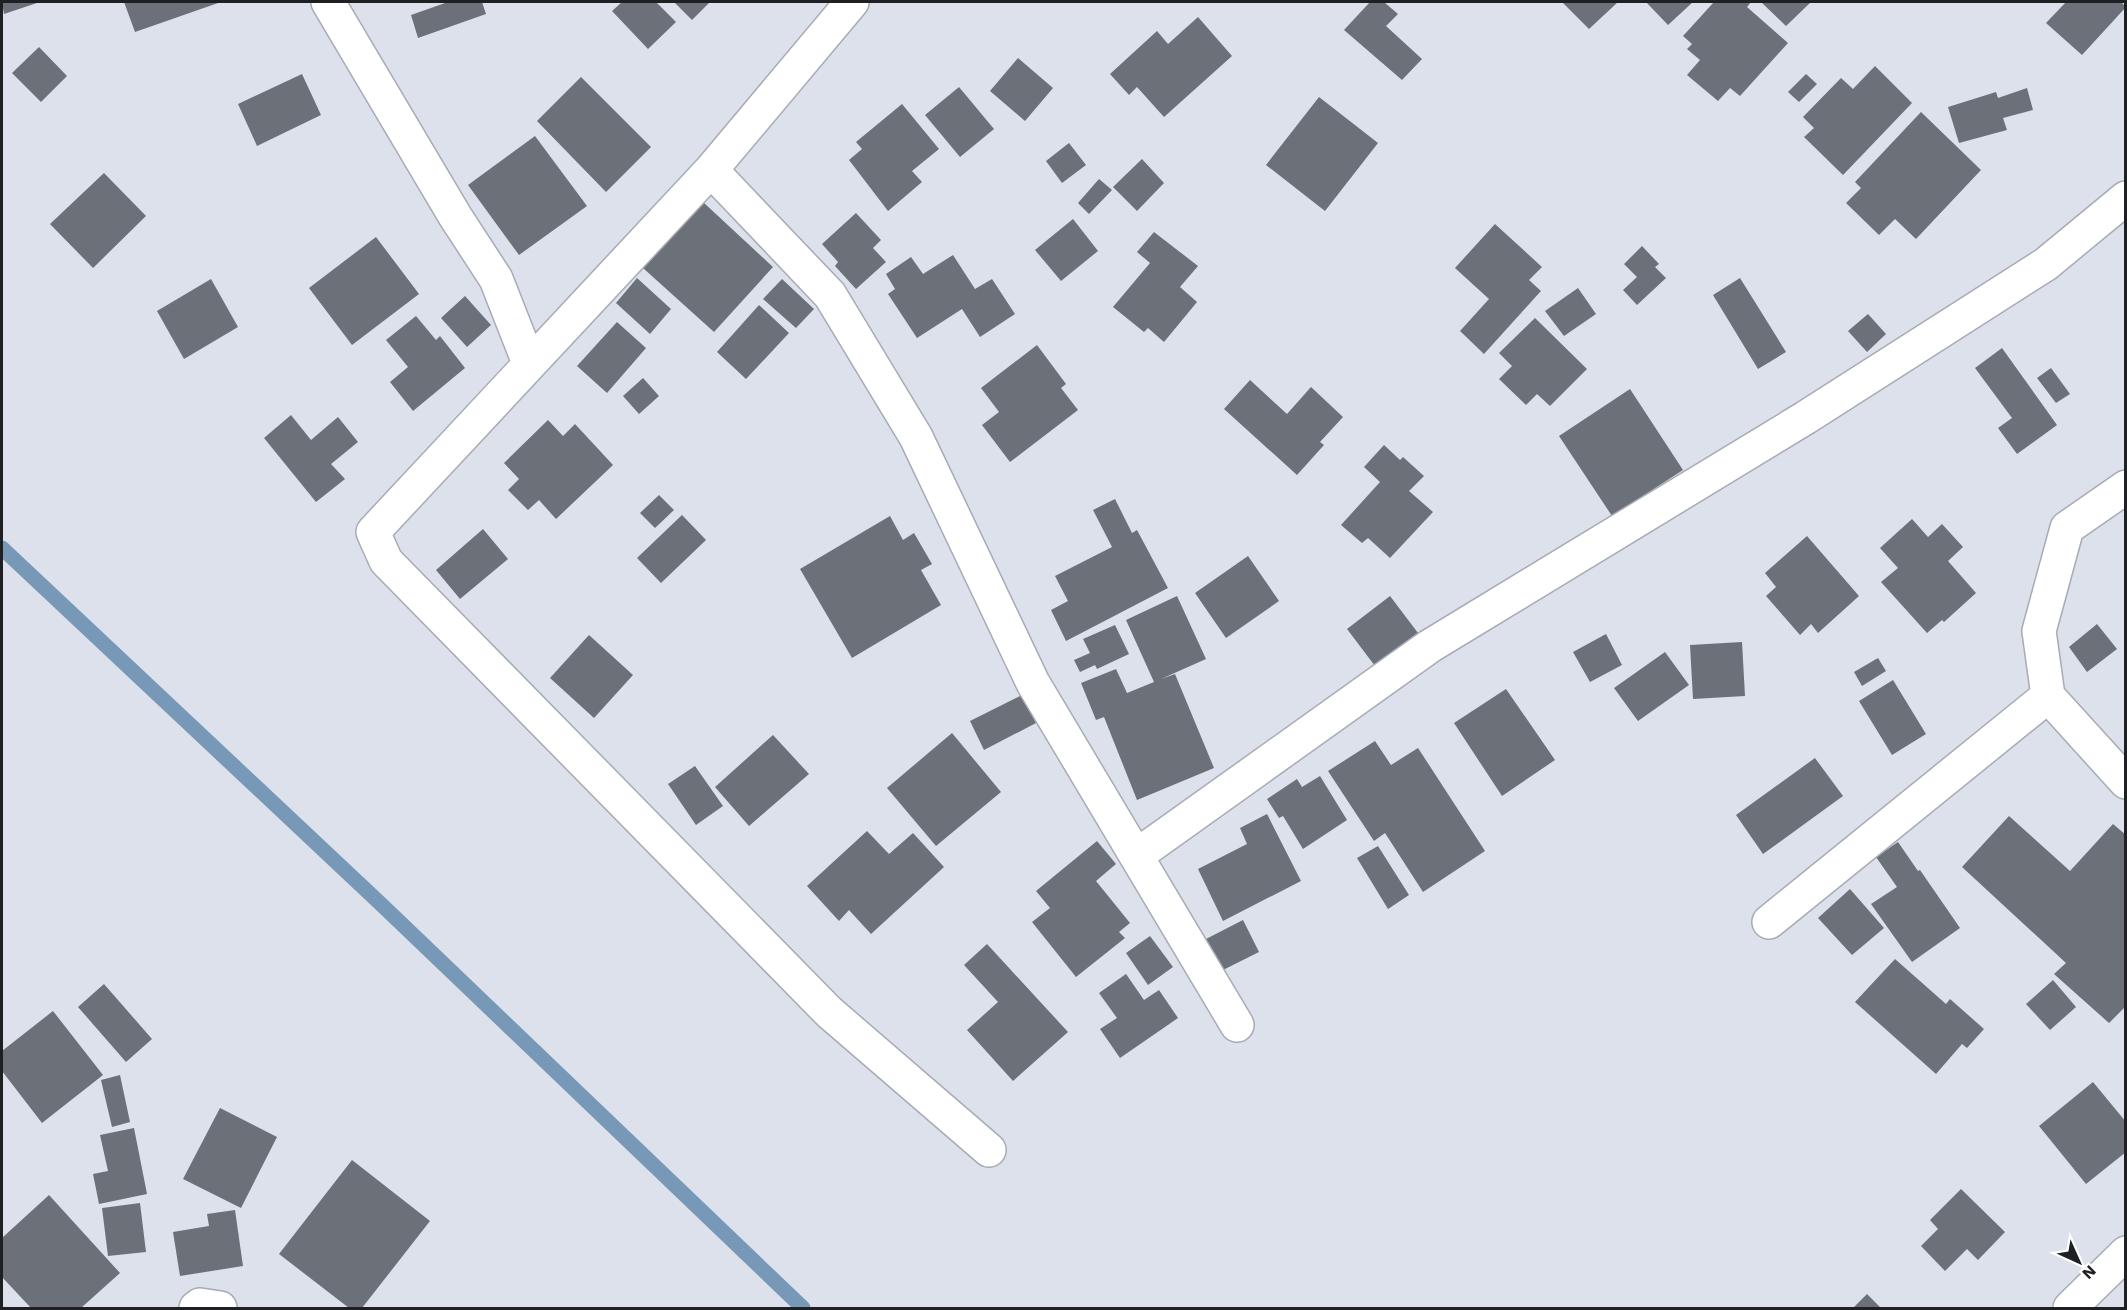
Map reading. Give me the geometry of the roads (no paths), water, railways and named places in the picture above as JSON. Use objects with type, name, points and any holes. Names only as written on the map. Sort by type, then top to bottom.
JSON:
[{"type":"street","points":[[328,2],[455,216],[496,279],[530,363]]},
{"type":"street","points":[[852,2],[711,170],[373,532],[386,561],[829,1012],[989,1149]]},
{"type":"street","points":[[711,170],[830,295],[916,437],[1033,683],[1237,1025]]},
{"type":"street","points":[[1136,856],[1430,646],[1805,418],[2046,264],[2126,198]]},
{"type":"street","points":[[2126,487],[2067,528],[2039,631],[2048,696],[2126,782]]},
{"type":"street","points":[[1769,922],[2048,696]]},
{"type":"street","points":[[2070,1308],[2126,1253]]},
{"type":"street","points":[[196,1308],[200,1305],[220,1308]]},
{"type":"waterway","points":[[2,548],[384,907],[803,1308]]}]
